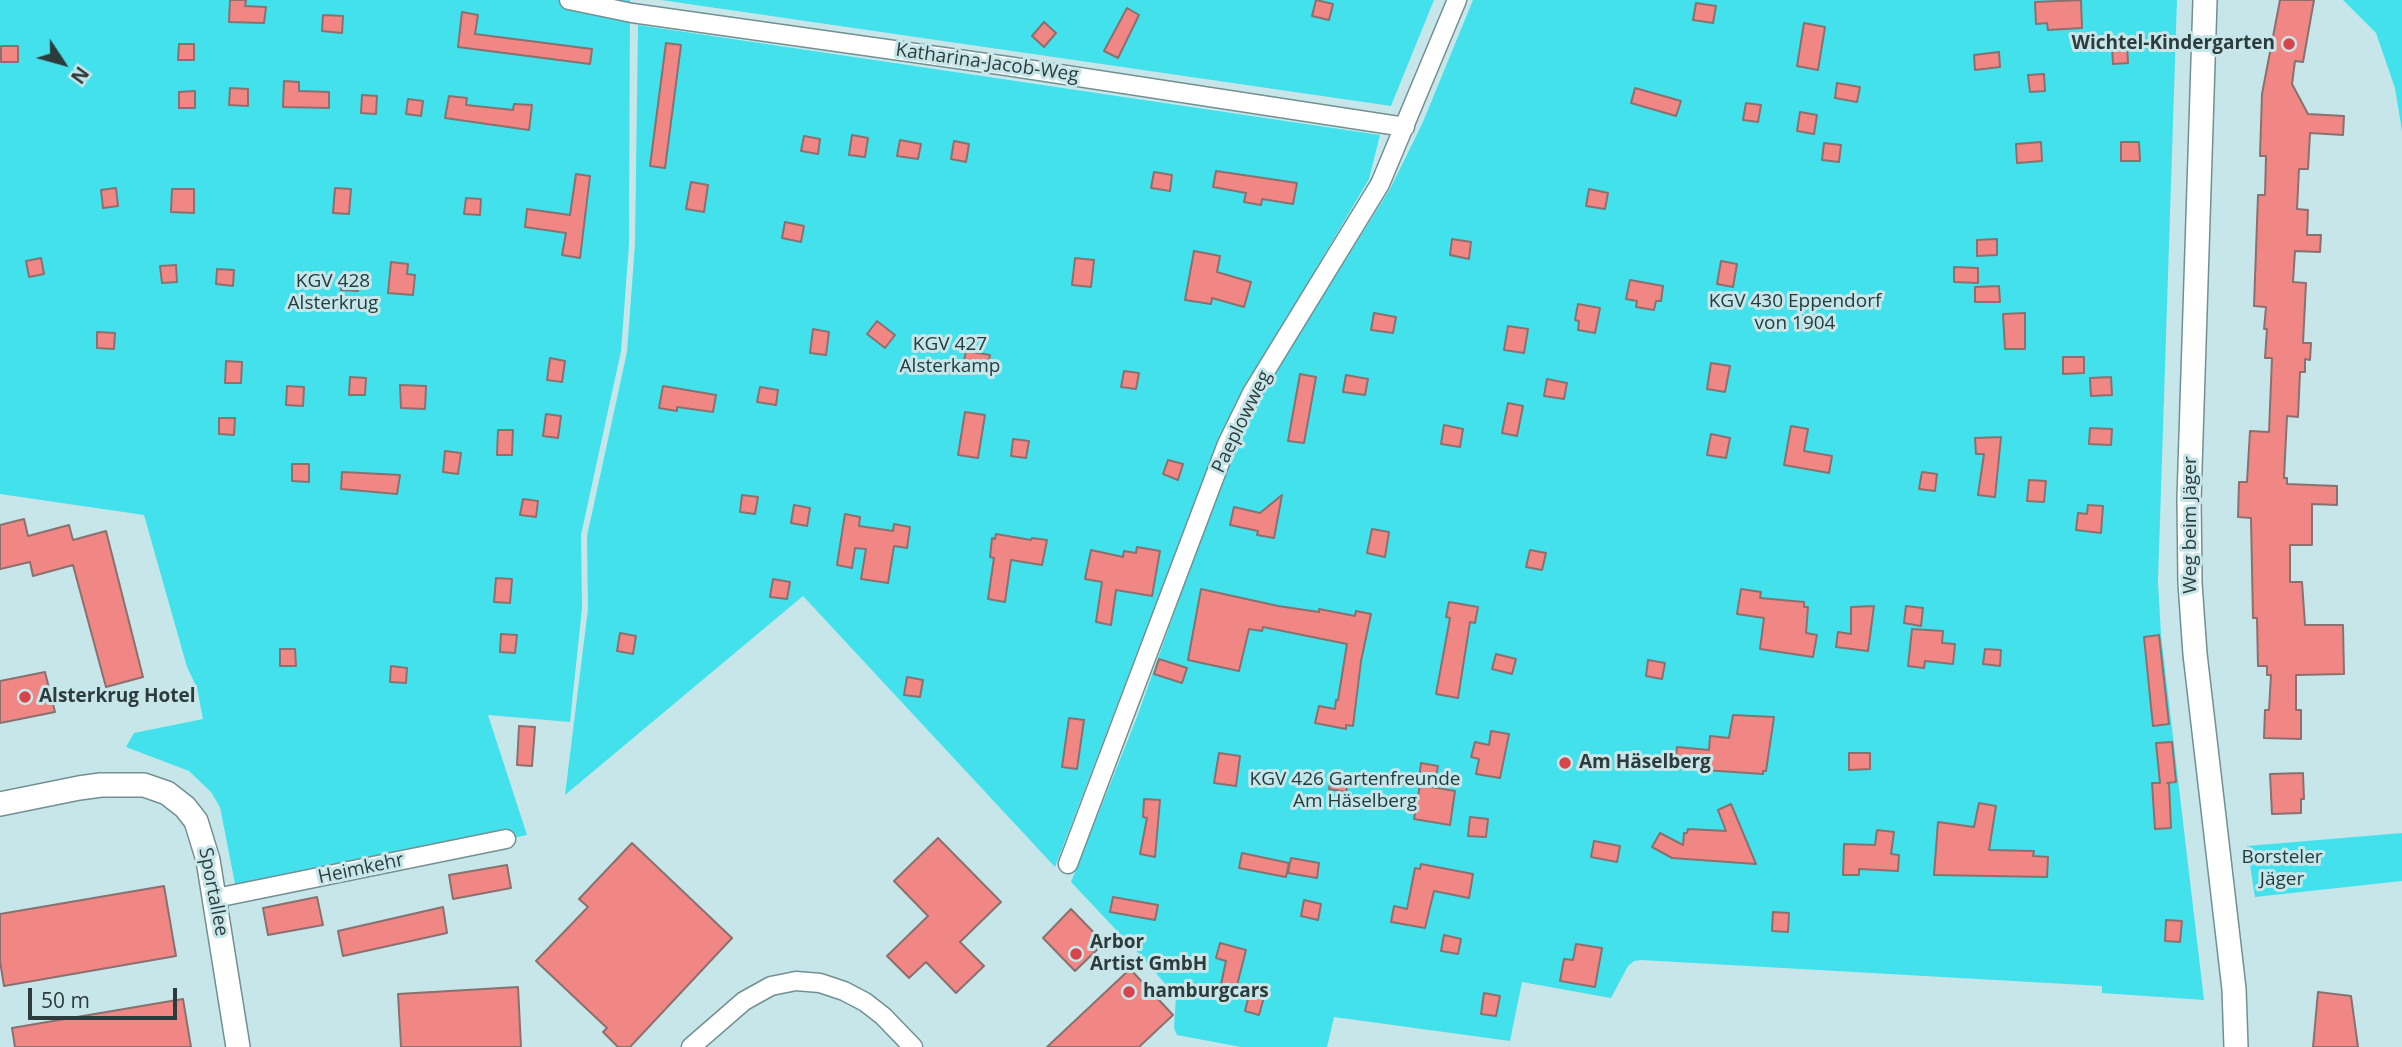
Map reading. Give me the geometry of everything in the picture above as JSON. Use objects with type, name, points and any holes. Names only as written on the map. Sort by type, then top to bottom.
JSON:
[{"type":"street","name":"Katharina-Jacob-Weg","points":[[569,0],[629,6],[1405,127]]},
{"type":"street","name":"Paeplowweg","points":[[1068,864],[1227,444],[1252,393],[1380,184],[1457,0]]},
{"type":"street","name":"Weg beim Jäger","points":[[2205,0],[2189,499],[2190,583],[2195,654],[2234,989],[2236,1047]]},
{"type":"street","name":"Sportallee","points":[[0,804],[101,785],[144,785],[167,793],[185,807],[196,821],[208,860],[238,1047]]},
{"type":"street","name":"Heimkehr","points":[[216,898],[506,839]]},
{"type":"street","points":[[691,1047],[744,1001],[771,986],[796,981],[820,983],[865,1002],[913,1047]]},
{"type":"green space","name":"KGV 428 Alsterkrug","points":[[0,0],[630,0],[629,244],[621,351],[581,535],[582,608],[570,722],[488,715],[527,835],[237,894],[220,807],[211,792],[189,771],[126,747],[134,733],[203,719],[197,688],[187,667],[144,515],[0,494]]},
{"type":"green space","points":[[661,0],[1434,0],[1391,106]]},
{"type":"green space","points":[[1473,0],[2177,0],[2158,581],[2161,635],[2204,1000],[2102,993],[2102,986],[1641,960],[1628,966],[1611,998],[1522,982],[1510,1041],[1334,1017],[1327,1047],[1241,1047],[1177,1035],[1174,1028],[1176,996],[1071,882],[1137,717],[1231,454],[1260,396],[1390,189],[1423,122]]},
{"type":"green space","points":[[2343,0],[2402,0],[2402,131],[2395,88],[2376,33]]},
{"type":"green space","name":"KGV 427 Alsterkamp","points":[[638,25],[1380,135],[1369,179],[1244,391],[1218,442],[1055,867],[803,596],[565,795],[588,609],[587,536],[627,352],[635,244]]},
{"type":"green space","name":"Borsteler Jäger","points":[[2402,833],[2402,881],[2255,897],[2247,846]]},
{"type":"building","points":[[230,0],[246,0],[245,6],[266,7],[264,23],[229,22]]},
{"type":"building","points":[[1316,0],[1333,4],[1329,20],[1312,16]]},
{"type":"building","points":[[2081,0],[2082,28],[2048,30],[2047,23],[2036,24],[2035,2]]},
{"type":"building","points":[[2280,0],[2314,0],[2303,62],[2295,61],[2292,84],[2308,114],[2344,116],[2343,135],[2310,133],[2308,169],[2299,169],[2297,209],[2308,210],[2307,235],[2321,235],[2320,252],[2295,251],[2293,282],[2306,283],[2303,343],[2311,343],[2310,360],[2305,359],[2305,372],[2300,372],[2298,417],[2287,416],[2284,478],[2287,478],[2287,484],[2337,486],[2337,505],[2312,504],[2312,545],[2290,545],[2290,582],[2302,582],[2305,625],[2343,625],[2344,674],[2296,675],[2296,710],[2301,710],[2301,739],[2264,738],[2271,675],[2267,675],[2267,666],[2258,666],[2257,618],[2253,618],[2251,518],[2238,517],[2239,482],[2247,482],[2250,431],[2269,432],[2272,358],[2265,358],[2266,307],[2254,306],[2258,195],[2265,195],[2266,156],[2260,156],[2262,94]]},
{"type":"building","points":[[1696,3],[1716,6],[1713,23],[1693,20]]},
{"type":"building","points":[[1127,8],[1139,15],[1118,58],[1104,51]]},
{"type":"building","points":[[462,12],[478,15],[475,34],[592,49],[590,64],[458,47]]},
{"type":"building","points":[[323,15],[343,16],[342,33],[322,31]]},
{"type":"building","points":[[1044,22],[1056,33],[1044,47],[1032,36]]},
{"type":"building","points":[[1804,23],[1825,27],[1818,70],[1797,66]]},
{"type":"building","points":[[666,43],[681,45],[665,168],[650,166]]},
{"type":"building","points":[[179,44],[194,44],[194,60],[178,60]]},
{"type":"building","points":[[2127,45],[2128,63],[2113,64],[2112,46]]},
{"type":"building","points":[[1,46],[18,46],[18,62],[1,62]]},
{"type":"building","points":[[1999,52],[2000,67],[1975,70],[1974,55]]},
{"type":"building","points":[[2044,74],[2045,91],[2030,92],[2028,75]]},
{"type":"building","points":[[284,81],[299,82],[299,91],[329,92],[329,108],[283,107]]},
{"type":"building","points":[[1837,83],[1860,87],[1857,102],[1835,98]]},
{"type":"building","points":[[230,88],[248,89],[248,106],[229,105]]},
{"type":"building","points":[[1635,88],[1681,101],[1676,116],[1631,103]]},
{"type":"building","points":[[195,91],[195,108],[179,108],[179,92]]},
{"type":"building","points":[[362,95],[377,96],[376,114],[361,113]]},
{"type":"building","points":[[449,96],[467,98],[466,105],[513,110],[514,104],[532,105],[529,130],[445,118]]},
{"type":"building","points":[[408,99],[423,101],[421,116],[406,114]]},
{"type":"building","points":[[1746,103],[1761,105],[1758,122],[1743,120]]},
{"type":"building","points":[[1800,112],[1817,115],[1814,134],[1797,131]]},
{"type":"building","points":[[852,135],[868,138],[865,157],[849,155]]},
{"type":"building","points":[[804,136],[820,139],[818,154],[801,151]]},
{"type":"building","points":[[900,140],[921,144],[918,159],[897,156]]},
{"type":"building","points":[[954,141],[969,144],[966,162],[951,159]]},
{"type":"building","points":[[2041,142],[2042,161],[2017,163],[2016,144]]},
{"type":"building","points":[[2121,142],[2139,142],[2140,161],[2121,161]]},
{"type":"building","points":[[1824,143],[1841,145],[1839,162],[1822,160]]},
{"type":"building","points":[[1216,171],[1297,183],[1293,204],[1262,199],[1261,205],[1244,202],[1246,193],[1213,187]]},
{"type":"building","points":[[1154,172],[1172,175],[1170,191],[1151,188]]},
{"type":"building","points":[[576,174],[590,176],[580,258],[562,255],[566,233],[525,227],[527,209],[570,215]]},
{"type":"building","points":[[691,182],[708,185],[704,212],[686,209]]},
{"type":"building","points":[[116,188],[118,206],[103,208],[101,190]]},
{"type":"building","points":[[335,188],[351,189],[349,214],[333,213]]},
{"type":"building","points":[[172,189],[194,189],[194,213],[171,212]]},
{"type":"building","points":[[1589,189],[1608,193],[1605,209],[1586,206]]},
{"type":"building","points":[[466,198],[481,199],[480,215],[464,214]]},
{"type":"building","points":[[785,222],[804,226],[801,242],[782,238]]},
{"type":"building","points":[[1452,239],[1471,242],[1469,259],[1450,255]]},
{"type":"building","points":[[1997,239],[1997,255],[1977,256],[1977,240]]},
{"type":"building","points":[[1194,251],[1220,256],[1217,272],[1251,282],[1244,307],[1212,298],[1211,304],[1185,300]]},
{"type":"building","points":[[41,258],[44,274],[29,277],[26,261]]},
{"type":"building","points":[[1075,258],[1094,260],[1091,287],[1072,285]]},
{"type":"building","points":[[1721,261],[1737,264],[1733,287],[1717,284]]},
{"type":"building","points":[[391,262],[408,264],[407,274],[415,275],[413,295],[388,293]]},
{"type":"building","points":[[176,265],[177,282],[162,283],[160,266]]},
{"type":"building","points":[[1954,267],[1978,268],[1978,283],[1954,282]]},
{"type":"building","points":[[217,269],[234,270],[233,286],[216,284]]},
{"type":"building","points":[[342,273],[359,275],[358,291],[341,290]]},
{"type":"building","points":[[1630,280],[1663,286],[1661,301],[1656,301],[1654,310],[1636,307],[1637,301],[1626,299]]},
{"type":"building","points":[[1999,286],[2000,302],[1975,302],[1975,287]]},
{"type":"building","points":[[1578,304],[1600,308],[1595,333],[1578,330],[1579,321],[1575,320]]},
{"type":"building","points":[[1374,313],[1396,317],[1393,333],[1371,330]]},
{"type":"building","points":[[2025,313],[2025,349],[2005,349],[2003,314]]},
{"type":"building","points":[[877,321],[895,335],[885,348],[867,334]]},
{"type":"building","points":[[1508,326],[1528,329],[1524,353],[1504,350]]},
{"type":"building","points":[[813,329],[829,332],[826,355],[810,353]]},
{"type":"building","points":[[97,332],[115,333],[114,349],[97,348]]},
{"type":"building","points":[[966,351],[990,355],[987,371],[963,367]]},
{"type":"building","points":[[2063,357],[2084,357],[2084,373],[2063,374]]},
{"type":"building","points":[[550,358],[565,361],[562,382],[547,380]]},
{"type":"building","points":[[226,361],[242,362],[241,383],[225,383]]},
{"type":"building","points":[[1711,363],[1730,366],[1725,392],[1707,389]]},
{"type":"building","points":[[1124,371],[1139,373],[1136,389],[1121,387]]},
{"type":"building","points":[[1300,374],[1316,377],[1304,443],[1288,441]]},
{"type":"building","points":[[1346,375],[1368,379],[1365,395],[1343,392]]},
{"type":"building","points":[[350,377],[366,378],[365,395],[349,395]]},
{"type":"building","points":[[2111,377],[2112,395],[2091,396],[2090,378]]},
{"type":"building","points":[[1547,379],[1567,383],[1564,399],[1544,396]]},
{"type":"building","points":[[400,385],[426,386],[425,409],[401,408]]},
{"type":"building","points":[[287,386],[304,387],[303,406],[286,405]]},
{"type":"building","points":[[663,386],[716,395],[713,412],[677,407],[677,411],[659,408]]},
{"type":"building","points":[[760,387],[778,390],[776,405],[757,402]]},
{"type":"building","points":[[1508,403],[1523,406],[1517,436],[1502,433]]},
{"type":"building","points":[[965,412],[985,415],[978,458],[958,455]]},
{"type":"building","points":[[546,414],[561,416],[558,438],[543,436]]},
{"type":"building","points":[[219,418],[235,418],[234,435],[219,434]]},
{"type":"building","points":[[1444,425],[1463,429],[1460,447],[1441,444]]},
{"type":"building","points":[[1791,426],[1808,429],[1804,451],[1832,456],[1829,473],[1784,465]]},
{"type":"building","points":[[2090,428],[2112,429],[2111,445],[2089,444]]},
{"type":"building","points":[[498,430],[513,430],[512,455],[497,455]]},
{"type":"building","points":[[1711,434],[1730,438],[1726,458],[1707,455]]},
{"type":"building","points":[[2001,437],[1995,497],[1978,495],[1984,454],[1976,454],[1975,438]]},
{"type":"building","points":[[1013,439],[1029,441],[1026,458],[1011,456]]},
{"type":"building","points":[[445,451],[461,453],[458,474],[443,472]]},
{"type":"building","points":[[1168,460],[1183,464],[1178,480],[1163,474]]},
{"type":"building","points":[[292,464],[309,464],[309,482],[292,481]]},
{"type":"building","points":[[342,472],[400,475],[397,494],[341,489]]},
{"type":"building","points":[[1922,472],[1937,474],[1935,491],[1919,489]]},
{"type":"building","points":[[2029,480],[2046,481],[2044,502],[2027,501]]},
{"type":"building","points":[[742,495],[758,497],[755,514],[740,512]]},
{"type":"building","points":[[1282,495],[1274,538],[1257,535],[1258,531],[1230,525],[1234,507],[1260,513]]},
{"type":"building","points":[[523,499],[538,501],[536,517],[520,515]]},
{"type":"building","points":[[794,505],[810,508],[807,526],[791,523]]},
{"type":"building","points":[[2088,505],[2103,506],[2101,533],[2076,530],[2078,513],[2087,514]]},
{"type":"building","points":[[845,514],[860,517],[859,526],[893,531],[894,524],[910,527],[907,548],[894,546],[888,583],[861,579],[866,549],[855,548],[852,568],[837,565]]},
{"type":"building","points":[[24,519],[28,536],[69,525],[73,540],[106,531],[143,677],[106,687],[73,565],[33,576],[30,562],[0,569],[0,525]]},
{"type":"building","points":[[1372,529],[1389,532],[1385,557],[1367,553]]},
{"type":"building","points":[[996,534],[1047,540],[1042,565],[1011,560],[1005,602],[988,599],[994,558],[990,557],[992,538],[995,539]]},
{"type":"building","points":[[1137,547],[1160,551],[1152,596],[1116,590],[1111,625],[1096,622],[1102,582],[1085,579],[1091,550],[1123,557],[1124,551],[1136,553]]},
{"type":"building","points":[[1530,550],[1546,553],[1542,570],[1526,567]]},
{"type":"building","points":[[496,578],[512,579],[510,603],[494,602]]},
{"type":"building","points":[[773,579],[790,582],[787,599],[770,597]]},
{"type":"building","points":[[1201,589],[1278,606],[1319,612],[1319,609],[1355,616],[1356,611],[1371,614],[1361,661],[1353,726],[1346,725],[1346,729],[1315,723],[1319,706],[1335,709],[1347,644],[1263,627],[1262,631],[1249,629],[1239,671],[1188,660]]},
{"type":"building","points":[[1741,589],[1761,592],[1760,598],[1804,602],[1804,607],[1808,607],[1806,633],[1817,635],[1813,657],[1760,649],[1764,618],[1737,614]]},
{"type":"building","points":[[1449,602],[1478,607],[1475,623],[1470,622],[1458,698],[1436,694],[1450,618],[1446,617]]},
{"type":"building","points":[[1874,606],[1868,651],[1836,647],[1838,632],[1851,634],[1851,607]]},
{"type":"building","points":[[1906,606],[1923,608],[1921,626],[1904,623]]},
{"type":"building","points":[[1912,629],[1943,631],[1942,643],[1955,644],[1953,664],[1925,661],[1924,668],[1908,666]]},
{"type":"building","points":[[620,633],[636,636],[633,654],[617,651]]},
{"type":"building","points":[[501,634],[517,635],[515,653],[500,652]]},
{"type":"building","points":[[2159,635],[2169,724],[2153,726],[2144,637]]},
{"type":"building","points":[[280,649],[295,649],[296,666],[280,666]]},
{"type":"building","points":[[1985,649],[2001,650],[2000,666],[1983,664]]},
{"type":"building","points":[[1496,654],[1516,659],[1512,674],[1492,669]]},
{"type":"building","points":[[1159,659],[1187,668],[1182,683],[1154,674]]},
{"type":"building","points":[[1648,660],[1665,663],[1662,679],[1646,676]]},
{"type":"building","points":[[391,666],[407,668],[406,683],[390,682]]},
{"type":"building","name":"Alsterkrug Hotel","points":[[45,672],[55,712],[0,723],[0,681]]},
{"type":"building","points":[[907,677],[923,680],[920,697],[904,695]]},
{"type":"building","points":[[1733,715],[1774,717],[1766,771],[1763,771],[1763,774],[1675,768],[1677,747],[1709,750],[1710,736],[1729,738]]},
{"type":"building","points":[[1069,718],[1084,720],[1077,769],[1062,767]]},
{"type":"building","points":[[519,726],[535,727],[532,766],[517,765]]},
{"type":"building","points":[[1491,731],[1509,734],[1500,778],[1476,774],[1479,759],[1471,757],[1475,742],[1489,745]]},
{"type":"building","points":[[2172,742],[2176,782],[2167,783],[2171,828],[2155,829],[2152,783],[2160,783],[2156,743]]},
{"type":"building","points":[[1219,753],[1240,756],[1236,786],[1214,783]]},
{"type":"building","points":[[1849,753],[1870,753],[1870,769],[1849,770]]},
{"type":"building","points":[[1421,763],[1438,766],[1435,781],[1419,779]]},
{"type":"building","points":[[1332,772],[1350,775],[1346,792],[1329,789]]},
{"type":"building","points":[[2303,773],[2304,799],[2301,799],[2301,813],[2272,814],[2270,774]]},
{"type":"building","points":[[1420,785],[1455,791],[1450,825],[1414,819]]},
{"type":"building","points":[[1144,799],[1160,800],[1155,857],[1140,854],[1147,818],[1143,817]]},
{"type":"building","points":[[1979,803],[1996,806],[1989,850],[2034,851],[2033,856],[2048,857],[2047,877],[1934,875],[1938,822],[1974,827]]},
{"type":"building","points":[[1731,804],[1756,864],[1672,858],[1652,847],[1660,833],[1683,845],[1684,833],[1687,833],[1688,829],[1726,831],[1718,810]]},
{"type":"building","points":[[1470,817],[1488,819],[1486,837],[1468,836]]},
{"type":"building","points":[[1877,830],[1894,832],[1891,854],[1899,855],[1898,871],[1859,869],[1859,875],[1843,875],[1844,844],[1875,845]]},
{"type":"building","points":[[938,838],[1001,902],[960,942],[984,966],[956,993],[926,962],[909,978],[887,956],[928,916],[894,881]]},
{"type":"building","points":[[1594,841],[1620,846],[1617,862],[1591,857]]},
{"type":"building","points":[[632,843],[732,938],[630,1047],[618,1047],[603,1032],[607,1028],[536,961],[588,907],[579,899]]},
{"type":"building","points":[[1242,853],[1289,863],[1286,877],[1239,868]]},
{"type":"building","points":[[1291,858],[1319,863],[1317,878],[1288,873]]},
{"type":"building","points":[[1421,864],[1473,874],[1469,898],[1434,891],[1425,928],[1391,922],[1394,906],[1407,909],[1415,868],[1420,869]]},
{"type":"building","points":[[507,865],[511,888],[453,899],[449,875]]},
{"type":"building","points":[[164,886],[176,956],[4,986],[0,961],[0,914]]},
{"type":"building","points":[[317,897],[323,925],[268,935],[263,908]]},
{"type":"building","points":[[1113,897],[1158,905],[1155,920],[1110,912]]},
{"type":"building","points":[[1304,900],[1321,904],[1318,920],[1301,916]]},
{"type":"building","points":[[443,907],[447,933],[343,956],[338,931]]},
{"type":"building","name":"Arbor Artist GmbH","points":[[1071,909],[1104,943],[1075,971],[1043,938]]},
{"type":"building","points":[[1773,912],[1789,913],[1788,932],[1772,931]]},
{"type":"building","points":[[2166,920],[2182,921],[2180,942],[2165,941]]},
{"type":"building","points":[[1444,935],[1461,939],[1458,954],[1441,951]]},
{"type":"building","points":[[1220,943],[1246,950],[1234,997],[1219,994],[1226,961],[1216,958]]},
{"type":"building","points":[[1576,944],[1602,948],[1595,987],[1560,981],[1564,959],[1573,960]]},
{"type":"building","name":"hamburgcars","points":[[1130,969],[1173,1015],[1139,1047],[1047,1047]]},
{"type":"building","points":[[518,987],[521,1047],[401,1047],[398,994]]},
{"type":"building","points":[[1251,987],[1266,990],[1259,1015],[1245,1011]]},
{"type":"building","points":[[2318,992],[2351,996],[2358,1047],[2313,1047]]},
{"type":"building","points":[[1484,993],[1500,996],[1496,1016],[1481,1014]]},
{"type":"building","points":[[183,999],[191,1047],[15,1047],[12,1028]]},
{"type":"place","name":"Wichtel-Kindergarten","points":[[2289,44]]},
{"type":"place","name":"Alsterkrug Hotel","points":[[25,697]]},
{"type":"place","name":"Am Häselberg","points":[[1565,763]]},
{"type":"place","name":"Arbor Artist GmbH","points":[[1076,954]]},
{"type":"place","name":"hamburgcars","points":[[1129,992]]},
{"type":"park label","name":"KGV 430 Eppendorf von 1904","points":[[1795,313]]},
{"type":"park label","name":"KGV 426 Gartenfreunde Am Häselberg","points":[[1355,791]]}]
